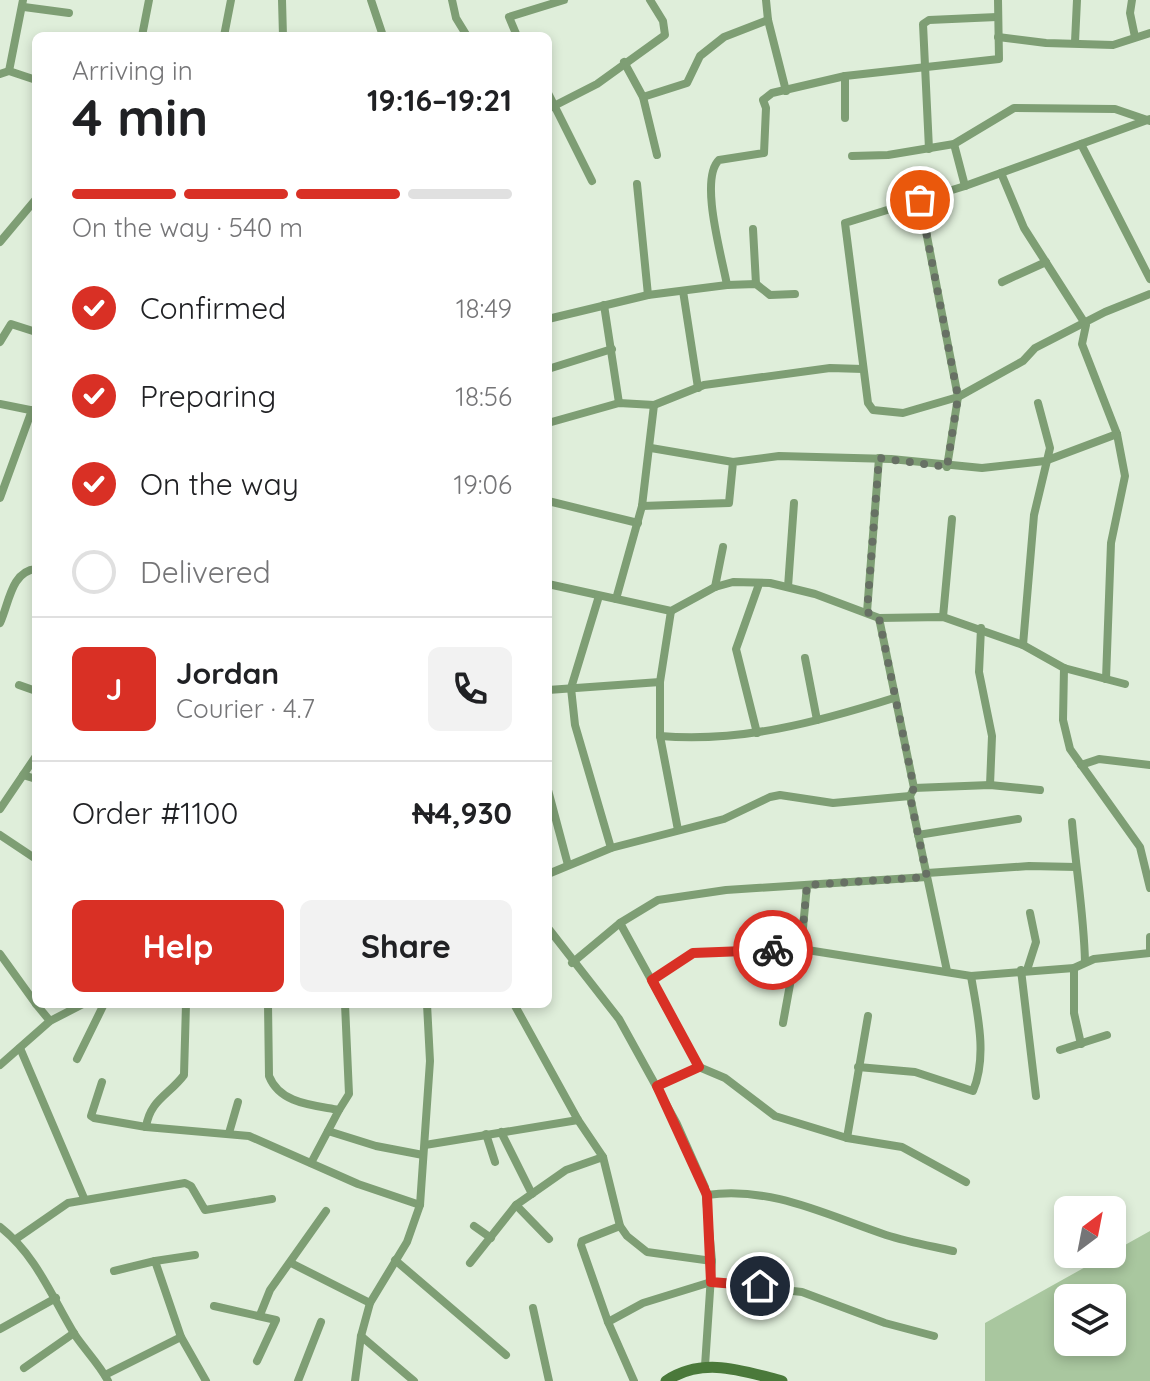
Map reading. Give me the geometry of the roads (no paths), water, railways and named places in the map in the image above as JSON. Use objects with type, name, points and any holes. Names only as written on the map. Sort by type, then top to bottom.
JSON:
[{"type":"street","points":[[143,32],[149,0]]},
{"type":"street","points":[[225,32],[231,0]]},
{"type":"street","points":[[282,0],[283,32]]},
{"type":"street","points":[[371,0],[382,32]]},
{"type":"street","points":[[452,0],[456,18],[465,32]]},
{"type":"street","points":[[515,32],[509,17],[564,0]]},
{"type":"street","points":[[592,181],[552,107],[597,84],[665,35],[663,21],[650,0]]},
{"type":"street","points":[[766,0],[786,91]]},
{"type":"street","points":[[727,285],[711,204],[713,166],[719,160],[764,153],[766,108],[763,100],[845,76],[927,64],[999,59],[998,0]]},
{"type":"street","points":[[1075,42],[1077,0]]},
{"type":"street","points":[[1132,0],[1130,13],[1135,37]]},
{"type":"street","points":[[32,79],[5,73],[23,4],[69,13]]},
{"type":"street","points":[[929,149],[927,64],[922,28],[925,22],[997,17]]},
{"type":"street","points":[[643,97],[687,83],[700,56],[724,37],[768,20]]},
{"type":"street","points":[[998,37],[1046,43],[1119,44],[1150,33]]},
{"type":"street","points":[[624,62],[643,97],[657,155]]},
{"type":"street","points":[[845,76],[845,118]]},
{"type":"street","points":[[852,156],[954,144],[1014,108],[1115,109],[1150,120]]},
{"type":"street","points":[[1150,120],[965,186],[845,223],[868,403],[873,410],[903,413],[958,397],[1023,361],[1035,348],[1086,325],[1105,312],[1150,294]]},
{"type":"street","points":[[954,144],[965,186]]},
{"type":"street","points":[[1081,144],[1150,279]]},
{"type":"street","points":[[1001,173],[1024,228],[1086,325],[1082,344],[1117,434],[1125,476],[1111,543],[1106,679]]},
{"type":"street","points":[[637,184],[648,295]]},
{"type":"street","points":[[920,200],[958,397],[947,467]]},
{"type":"street","points":[[0,242],[32,204]]},
{"type":"street","points":[[753,229],[756,284]]},
{"type":"street","points":[[1002,282],[1046,262]]},
{"type":"street","points":[[552,318],[648,295],[727,285],[756,284],[770,295],[795,294]]},
{"type":"street","points":[[683,291],[698,388]]},
{"type":"street","points":[[604,305],[619,403]]},
{"type":"street","points":[[0,342],[11,324],[32,331]]},
{"type":"street","points":[[552,368],[612,349]]},
{"type":"street","points":[[552,422],[619,403],[654,405],[698,388],[830,368],[863,369]]},
{"type":"street","points":[[1023,645],[1034,515],[1050,448],[1038,403]]},
{"type":"street","points":[[0,404],[32,411]]},
{"type":"street","points":[[616,599],[642,506],[654,405]]},
{"type":"street","points":[[0,498],[32,416]]},
{"type":"street","points":[[651,448],[733,462],[779,456],[879,458],[982,468],[1045,461],[1117,434]]},
{"type":"street","points":[[867,612],[879,458]]},
{"type":"street","points":[[642,506],[729,503],[733,462]]},
{"type":"street","points":[[552,502],[638,523]]},
{"type":"street","points":[[788,587],[794,503]]},
{"type":"street","points":[[943,617],[952,519]]},
{"type":"street","points":[[715,587],[723,547]]},
{"type":"street","points":[[0,623],[15,581],[21,574],[32,570]]},
{"type":"street","points":[[552,585],[671,611],[715,587],[733,582],[788,587],[879,618],[943,617],[1023,645],[1064,668],[1125,684]]},
{"type":"street","points":[[757,733],[736,649],[759,584]]},
{"type":"street","points":[[599,596],[571,688],[575,725],[611,848]]},
{"type":"street","points":[[671,611],[660,682],[660,736],[678,830]]},
{"type":"street","points":[[879,618],[918,835],[947,971]]},
{"type":"street","points":[[981,628],[979,672],[992,736],[990,785]]},
{"type":"street","points":[[805,658],[817,720]]},
{"type":"street","points":[[1064,668],[1063,720],[1070,749],[1145,848],[1150,888]]},
{"type":"street","points":[[552,690],[660,682]]},
{"type":"street","points":[[19,685],[32,690]]},
{"type":"street","points":[[660,736],[713,740],[757,733],[894,698]]},
{"type":"street","points":[[1081,765],[1099,759],[1150,765]]},
{"type":"street","points":[[0,809],[32,762]]},
{"type":"street","points":[[23,775],[32,778]]},
{"type":"street","points":[[552,872],[611,848],[724,819],[758,801],[780,795],[833,803],[990,785],[1040,790]]},
{"type":"street","points":[[552,805],[568,865]]},
{"type":"street","points":[[918,835],[1018,819]]},
{"type":"street","points":[[1072,822],[1083,901],[1085,962]]},
{"type":"street","points":[[0,835],[32,856]]},
{"type":"street","points":[[572,963],[647,904],[668,897],[1029,866],[1076,867]]},
{"type":"street","points":[[783,1023],[791,979],[801,949],[807,885]]},
{"type":"street","points":[[1030,913],[1036,942],[1024,970],[1036,1096]]},
{"type":"street","points":[[620,923],[699,1067],[725,1078],[775,1116],[847,1138],[902,1147],[966,1182]]},
{"type":"street","points":[[552,934],[619,1019],[657,1086],[707,1195],[712,1261],[705,1366]]},
{"type":"street","points":[[652,980],[693,953],[801,949],[971,976],[1074,968],[1085,962],[1150,953],[1150,937]]},
{"type":"street","points":[[0,954],[32,998]]},
{"type":"street","points":[[1074,968],[1074,1013],[1081,1044]]},
{"type":"street","points":[[858,1067],[915,1072],[973,1091],[980,1071],[979,1027],[971,976]]},
{"type":"street","points":[[39,1008],[50,1021]]},
{"type":"street","points":[[0,1065],[50,1021],[75,1008]]},
{"type":"street","points":[[77,1059],[102,1008]]},
{"type":"street","points":[[146,1127],[150,1109],[158,1098],[184,1075],[186,1008]]},
{"type":"street","points":[[268,1008],[269,1076],[272,1085],[289,1099],[339,1110]]},
{"type":"street","points":[[311,1163],[349,1094],[345,1008]]},
{"type":"street","points":[[355,1381],[361,1336],[370,1303],[413,1230],[420,1205],[431,1051],[427,1008]]},
{"type":"street","points":[[516,1008],[578,1120],[603,1157],[620,1226],[637,1247],[647,1252],[712,1261]]},
{"type":"street","points":[[847,1138],[868,1016]]},
{"type":"street","points":[[1060,1050],[1107,1035]]},
{"type":"street","points":[[20,1048],[84,1198]]},
{"type":"street","points":[[657,1086],[699,1067]]},
{"type":"street","points":[[102,1082],[91,1116],[146,1127],[256,1138],[420,1205]]},
{"type":"street","points":[[229,1133],[238,1102]]},
{"type":"street","points":[[425,1145],[578,1120]]},
{"type":"street","points":[[328,1131],[376,1146],[423,1155]]},
{"type":"street","points":[[501,1132],[532,1194]]},
{"type":"street","points":[[486,1134],[495,1162]]},
{"type":"street","points":[[470,1263],[516,1205],[566,1170],[603,1157]]},
{"type":"street","points":[[16,1239],[61,1206],[84,1198],[185,1183],[191,1186],[205,1210],[272,1199]]},
{"type":"street","points":[[707,1195],[737,1191],[779,1197],[888,1236],[953,1251]]},
{"type":"street","points":[[516,1205],[549,1239]]},
{"type":"street","points":[[260,1315],[270,1290],[326,1211]]},
{"type":"street","points":[[474,1226],[491,1238]]},
{"type":"street","points":[[620,1226],[582,1241],[608,1322],[634,1381]]},
{"type":"street","points":[[0,1227],[16,1239],[56,1298],[74,1333],[106,1378],[181,1337]]},
{"type":"street","points":[[114,1271],[195,1255]]},
{"type":"street","points":[[395,1260],[506,1355]]},
{"type":"street","points":[[155,1261],[181,1337],[206,1381]]},
{"type":"street","points":[[291,1263],[370,1303]]},
{"type":"street","points":[[608,1322],[643,1303],[711,1282],[802,1292],[885,1323],[934,1336]]},
{"type":"street","points":[[0,1329],[56,1298]]},
{"type":"street","points":[[214,1306],[272,1318],[276,1323],[257,1361]]},
{"type":"street","points":[[533,1308],[549,1381]]},
{"type":"street","points":[[298,1381],[321,1322]]},
{"type":"street","points":[[24,1368],[74,1333]]},
{"type":"street","points":[[361,1336],[414,1381]]},
{"type":"street","points":[[666,1381],[705,1366],[729,1367],[782,1381]]}]
